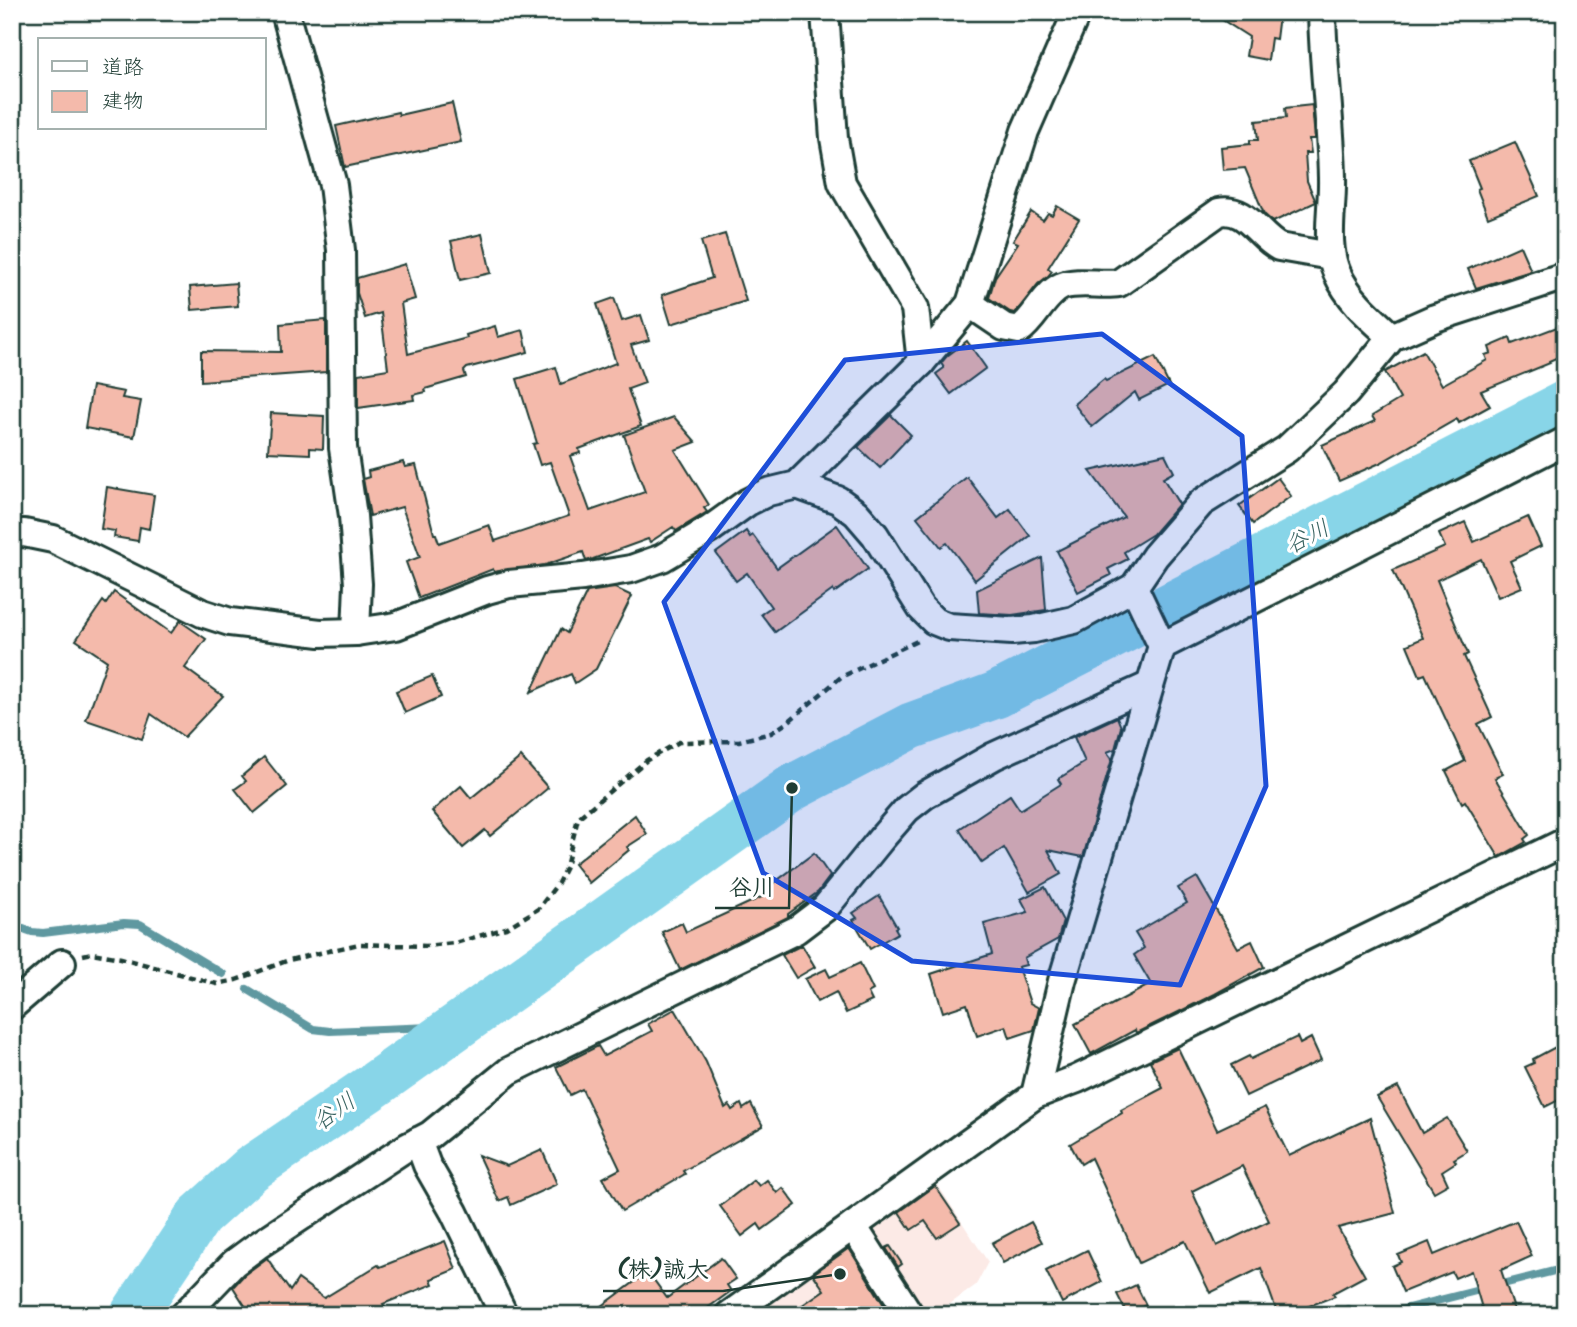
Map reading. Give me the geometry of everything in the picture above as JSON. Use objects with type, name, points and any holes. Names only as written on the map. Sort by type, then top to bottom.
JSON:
[{"type":"street","points":[[285,12],[333,185],[338,213],[342,292],[343,449],[352,505],[358,584],[356,632]]},
{"type":"street","points":[[825,12],[834,138],[842,183],[915,308],[921,363]]},
{"type":"street","points":[[12,534],[24,533],[53,539],[202,612],[230,622],[320,633],[356,632],[396,626],[433,609],[509,584],[632,569],[662,558],[768,492],[797,485],[921,363],[970,304],[1025,131],[1077,12]]},
{"type":"street","points":[[1322,12],[1332,180],[1331,256],[1337,274],[1360,308],[1392,337]]},
{"type":"street","points":[[970,304],[1004,327],[1019,330],[1052,293],[1062,286],[1119,283],[1219,212],[1229,209],[1239,212],[1279,247],[1331,256]]},
{"type":"street","points":[[797,485],[838,500],[856,513],[876,535],[921,608],[934,621],[945,625],[1012,631],[1074,620],[1137,593],[1155,556],[1201,503],[1287,449],[1346,393],[1392,337],[1435,318],[1565,276]]},
{"type":"street","points":[[1159,640],[1565,441]]},
{"type":"street","points":[[1035,1095],[1062,981],[1159,640],[1137,593]]},
{"type":"street","points":[[184,1315],[234,1263],[430,1135],[489,1084],[509,1071],[796,930],[825,908],[907,809],[925,795],[994,756],[1148,686]]},
{"type":"street","points":[[729,1315],[1035,1095],[1077,1079],[1562,847]]},
{"type":"street","points":[[12,1006],[62,963]]},
{"type":"street","points":[[418,1141],[427,1165],[454,1212],[504,1315]]},
{"type":"street","points":[[853,1226],[910,1315]]},
{"type":"path","points":[[62,963],[75,956],[92,953],[218,984],[289,960],[359,944],[426,946],[455,943],[506,928],[538,909],[558,883],[566,867],[578,818],[647,760],[679,742],[739,741],[771,733],[841,677],[930,635],[945,625]]},
{"type":"highlighted area","points":[[1102,334],[1242,436],[1266,786],[1180,985],[912,961],[763,873],[664,602],[845,360]]},
{"type":"shaded area","points":[[935,1181],[988,1262],[976,1285],[935,1315],[918,1315],[869,1228]]},
{"type":"shaded area","points":[[850,1241],[902,1315],[748,1315]]},
{"type":"building","points":[[1210,12],[1260,12],[1279,15],[1276,39],[1271,38],[1268,60],[1246,56],[1249,37]]},
{"type":"building","points":[[452,103],[461,142],[345,167],[336,126]]},
{"type":"building","points":[[1312,105],[1315,139],[1309,139],[1311,153],[1305,153],[1307,181],[1316,202],[1273,222],[1264,214],[1245,168],[1223,170],[1221,147],[1250,144],[1250,140],[1258,140],[1256,121],[1286,118],[1285,108]]},
{"type":"building","points":[[1515,142],[1539,196],[1488,217],[1469,161]]},
{"type":"building","points":[[1057,206],[1079,219],[1048,268],[1052,271],[1015,313],[1010,312],[989,298],[995,277],[1018,243],[1013,241],[1031,212],[1043,220],[1048,213],[1052,215]]},
{"type":"building","points":[[482,234],[491,273],[460,280],[451,241]]},
{"type":"building","points":[[725,234],[746,301],[671,324],[662,295],[712,278],[701,241]]},
{"type":"building","points":[[1520,246],[1531,271],[1476,288],[1468,269]]},
{"type":"building","points":[[405,264],[415,299],[401,303],[408,354],[467,338],[466,335],[495,326],[498,337],[523,330],[528,352],[467,368],[464,371],[466,377],[425,389],[426,392],[413,395],[414,400],[358,408],[358,374],[388,369],[381,313],[365,318],[357,293],[357,278]]},
{"type":"building","points":[[236,283],[238,306],[192,310],[190,287]]},
{"type":"building","points":[[614,298],[622,321],[641,315],[649,340],[631,345],[645,383],[628,389],[641,426],[579,449],[580,453],[570,456],[590,511],[645,492],[624,435],[674,417],[696,442],[675,450],[709,505],[704,508],[707,512],[676,531],[673,527],[650,542],[648,539],[586,561],[583,552],[545,565],[494,572],[493,569],[419,598],[406,562],[420,557],[402,507],[370,516],[363,479],[369,477],[368,471],[403,462],[405,467],[416,465],[434,534],[439,543],[489,525],[495,541],[569,516],[550,462],[540,465],[533,444],[537,443],[517,379],[556,367],[561,384],[616,363],[597,304]]},
{"type":"building","points":[[326,320],[326,372],[201,381],[201,351],[281,352],[280,324]]},
{"type":"building","points":[[1565,324],[1565,354],[1549,361],[1550,363],[1481,391],[1490,406],[1459,423],[1457,419],[1380,463],[1339,481],[1322,445],[1375,421],[1372,416],[1400,399],[1385,372],[1423,351],[1442,385],[1487,360],[1485,355],[1491,353],[1489,347],[1510,338],[1512,344]]},
{"type":"building","points":[[967,341],[986,368],[951,394],[936,374],[944,368],[941,363],[947,356]]},
{"type":"building","points":[[1155,357],[1169,385],[1139,400],[1135,392],[1092,427],[1074,404],[1104,379],[1106,381]]},
{"type":"building","points":[[92,386],[124,392],[122,398],[141,401],[134,437],[85,428]]},
{"type":"building","points":[[271,413],[324,416],[323,449],[310,448],[310,454],[268,452]]},
{"type":"building","points":[[891,415],[911,435],[880,468],[858,447]]},
{"type":"building","points":[[1165,454],[1174,472],[1163,478],[1179,504],[1153,534],[1124,552],[1128,559],[1108,569],[1111,575],[1078,592],[1057,551],[1124,517],[1090,471]]},
{"type":"building","points":[[967,477],[998,518],[1010,509],[1030,536],[975,580],[947,543],[941,547],[917,517]]},
{"type":"building","points":[[1278,478],[1291,496],[1253,524],[1239,506]]},
{"type":"building","points":[[107,487],[154,495],[149,529],[140,527],[138,541],[114,537],[115,531],[101,529]]},
{"type":"building","points":[[1528,517],[1541,546],[1510,561],[1522,587],[1498,597],[1481,559],[1437,580],[1468,654],[1464,656],[1492,717],[1478,724],[1503,774],[1495,778],[1529,835],[1524,839],[1526,842],[1499,857],[1465,801],[1462,803],[1446,771],[1465,761],[1425,674],[1420,676],[1407,645],[1423,638],[1393,570],[1445,547],[1439,534],[1465,522],[1474,542]]},
{"type":"building","points":[[837,525],[868,569],[834,593],[833,590],[775,632],[761,614],[771,607],[747,573],[736,581],[716,553],[746,531],[750,537],[753,535],[777,568]]},
{"type":"building","points":[[1042,558],[1046,610],[1012,615],[979,613],[977,590]]},
{"type":"building","points":[[615,588],[632,596],[596,669],[575,683],[571,674],[531,692],[561,629],[567,633],[587,592]]},
{"type":"building","points":[[114,592],[171,633],[180,621],[206,639],[185,668],[223,696],[184,737],[151,714],[142,739],[86,720],[107,661],[76,640],[103,601],[106,604]]},
{"type":"building","points":[[432,676],[441,697],[405,713],[396,691]]},
{"type":"building","points":[[1117,717],[1121,727],[1115,749],[1107,752],[1112,759],[1083,857],[1048,850],[1061,874],[1029,892],[1004,848],[982,863],[959,829],[1010,795],[1020,810],[1061,784],[1058,779],[1085,762],[1074,737]]},
{"type":"building","points":[[264,757],[287,786],[254,813],[235,789],[246,781],[242,776]]},
{"type":"building","points":[[521,757],[548,788],[490,836],[485,830],[463,848],[432,811],[461,786],[471,798]]},
{"type":"building","points":[[635,815],[647,834],[627,847],[629,850],[589,883],[574,864]]},
{"type":"building","points":[[814,853],[830,876],[818,892],[788,914],[788,917],[680,970],[662,932],[682,923],[686,932],[766,895],[763,891]]},
{"type":"building","points":[[1197,877],[1238,948],[1252,941],[1264,967],[1215,994],[1136,1033],[1135,1030],[1091,1054],[1075,1024],[1151,984],[1134,955],[1144,948],[1135,933],[1187,903],[1178,888]]},
{"type":"building","points":[[1045,887],[1063,921],[1058,939],[1024,958],[1026,965],[1018,967],[1030,1003],[1039,1008],[1034,1030],[1010,1038],[1006,1026],[977,1036],[967,1004],[943,1012],[931,974],[992,954],[984,924],[1028,912],[1021,899]]},
{"type":"building","points":[[879,896],[898,933],[870,949],[853,920],[857,918],[853,913]]},
{"type":"building","points":[[802,945],[815,967],[796,978],[782,955]]},
{"type":"building","points":[[860,963],[873,990],[868,993],[872,1001],[846,1013],[836,992],[817,1002],[805,979],[826,969],[830,977]]},
{"type":"building","points":[[675,1009],[706,1062],[725,1108],[729,1105],[732,1110],[741,1104],[743,1109],[751,1104],[763,1126],[683,1171],[685,1174],[622,1211],[603,1178],[620,1169],[582,1089],[570,1095],[556,1067],[598,1046],[604,1056],[652,1031],[648,1024]]},
{"type":"building","points":[[1297,1037],[1300,1044],[1311,1038],[1321,1060],[1246,1096],[1231,1065],[1249,1056],[1251,1059]]},
{"type":"building","points":[[1565,1042],[1565,1097],[1545,1107],[1525,1067],[1534,1063],[1533,1059]]},
{"type":"building","points":[[1178,1048],[1217,1130],[1265,1107],[1289,1156],[1370,1118],[1395,1213],[1338,1228],[1365,1276],[1333,1293],[1335,1296],[1286,1315],[1278,1315],[1261,1268],[1210,1293],[1185,1241],[1139,1263],[1091,1158],[1081,1164],[1070,1144],[1122,1113],[1121,1110],[1163,1088],[1150,1061]],"holes":[[[1242,1166],[1269,1221],[1217,1246],[1192,1191]]]},
{"type":"building","points":[[1398,1087],[1422,1133],[1447,1118],[1467,1151],[1442,1171],[1448,1184],[1434,1192],[1377,1097]]},
{"type":"building","points":[[542,1150],[557,1184],[511,1205],[508,1197],[499,1201],[478,1155],[507,1166]]},
{"type":"building","points":[[754,1180],[759,1186],[767,1180],[777,1193],[783,1188],[796,1205],[762,1230],[758,1224],[742,1236],[720,1206]]},
{"type":"building","points":[[935,1186],[960,1223],[937,1238],[925,1221],[911,1230],[899,1212]]},
{"type":"building","points":[[1516,1221],[1532,1256],[1501,1270],[1514,1309],[1498,1315],[1484,1315],[1471,1271],[1455,1278],[1452,1272],[1403,1292],[1392,1266],[1401,1262],[1398,1255],[1429,1242],[1434,1255]]},
{"type":"building","points":[[1031,1222],[1042,1242],[1003,1263],[992,1243]]},
{"type":"building","points":[[445,1241],[456,1269],[431,1279],[433,1284],[383,1304],[390,1315],[251,1315],[233,1287],[267,1258],[290,1291],[298,1279],[324,1298],[378,1265],[380,1267]]},
{"type":"building","points":[[890,1246],[902,1264],[898,1267],[886,1248]]},
{"type":"building","points":[[849,1248],[890,1315],[788,1315],[824,1290],[813,1274]]},
{"type":"building","points":[[1087,1250],[1102,1282],[1062,1303],[1046,1271]]},
{"type":"building","points":[[721,1258],[736,1279],[727,1285],[731,1291],[698,1315],[590,1315],[648,1272],[667,1298]]},
{"type":"building","points":[[1136,1285],[1146,1305],[1127,1314],[1117,1294]]},
{"type":"waterway","name":"谷川","points":[[133,1315],[199,1216],[251,1169],[376,1084],[792,788],[911,726],[996,695],[1565,404]]},
{"type":"waterway","points":[[12,925],[43,933],[124,923],[140,924],[223,974]]},
{"type":"waterway","points":[[247,989],[313,1029],[330,1031],[458,1026]]},
{"type":"waterway","points":[[1381,1315],[1554,1271],[1565,1271]]},
{"type":"waterway","points":[[1332,1315],[1348,1309],[1361,1315]]},
{"type":"place","name":"谷川","points":[[792,788]]},
{"type":"place","name":"(株)誠大","points":[[840,1274]]}]
